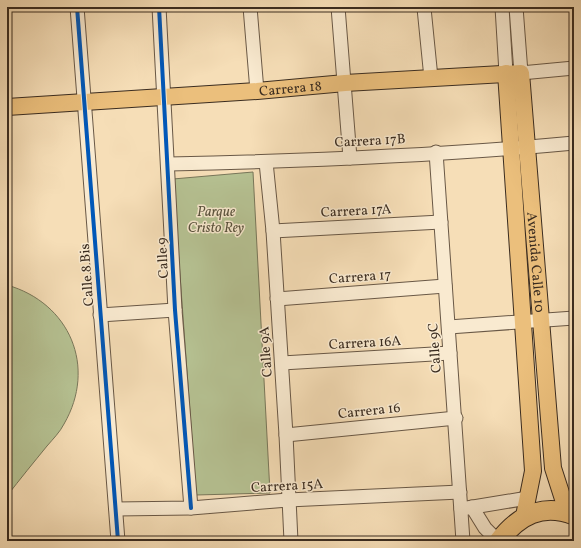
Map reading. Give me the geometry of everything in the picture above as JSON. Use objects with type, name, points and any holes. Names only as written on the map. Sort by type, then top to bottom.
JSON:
[{"type":"highway","points":[[499,541],[526,507],[537,512],[551,510],[574,515]]},
{"type":"main road","name":"Carrera 18","points":[[7,107],[257,91],[345,83],[513,73]]},
{"type":"main road","name":"Avenida Calle 10","points":[[513,73],[519,148],[542,321],[553,468],[574,512]]},
{"type":"main road","name":"Avenida Calle 10","points":[[519,148],[523,323],[533,471],[526,507]]},
{"type":"main road","points":[[533,471],[553,468]]},
{"type":"street","name":"Calle 8 Bis","points":[[77,7],[118,541]]},
{"type":"street","name":"Calle 9","points":[[159,7],[169,164],[175,310],[191,508]]},
{"type":"street","points":[[250,7],[257,91]]},
{"type":"street","points":[[338,7],[350,158]]},
{"type":"street","name":"Avenida Calle 10","points":[[502,7],[513,73]]},
{"type":"street","name":"Avenida Calle 10","points":[[513,73],[516,7]]},
{"type":"street","points":[[424,8],[431,78]]},
{"type":"street","name":"Carrera 18","points":[[513,73],[574,68]]},
{"type":"street","name":"Carrera 17B","points":[[169,164],[266,162],[350,158],[519,148],[574,143]]},
{"type":"street","name":"Calle 9C","points":[[436,152],[456,418],[460,492],[467,508],[463,541]]},
{"type":"street","name":"Calle 9A","points":[[266,162],[273,231],[282,363],[290,541]]},
{"type":"street","name":"Carrera 17A","points":[[273,231],[441,222]]},
{"type":"street","name":"Carrera 17","points":[[277,298],[445,286]]},
{"type":"street","points":[[100,315],[175,310]]},
{"type":"street","points":[[449,327],[523,323],[574,318]]},
{"type":"street","name":"Carrera 16A","points":[[282,363],[450,354]]},
{"type":"street","name":"Carrera 16","points":[[286,435],[456,418]]},
{"type":"street","name":"Carrera 15A","points":[[116,509],[191,508],[288,500],[460,492]]},
{"type":"street","points":[[467,508],[526,507]]},
{"type":"street","points":[[467,508],[484,528],[499,541]]},
{"type":"green space","name":"Parque Cristo Rey","points":[[253,172],[270,493],[196,495],[173,179]]},
{"type":"green space","points":[[7,285],[29,294],[47,306],[61,322],[72,340],[77,360],[78,381],[74,402],[62,427],[7,496]]},
{"type":"cycle path","points":[[77,7],[118,541]]},
{"type":"cycle path","points":[[159,7],[175,310],[191,508]]}]
